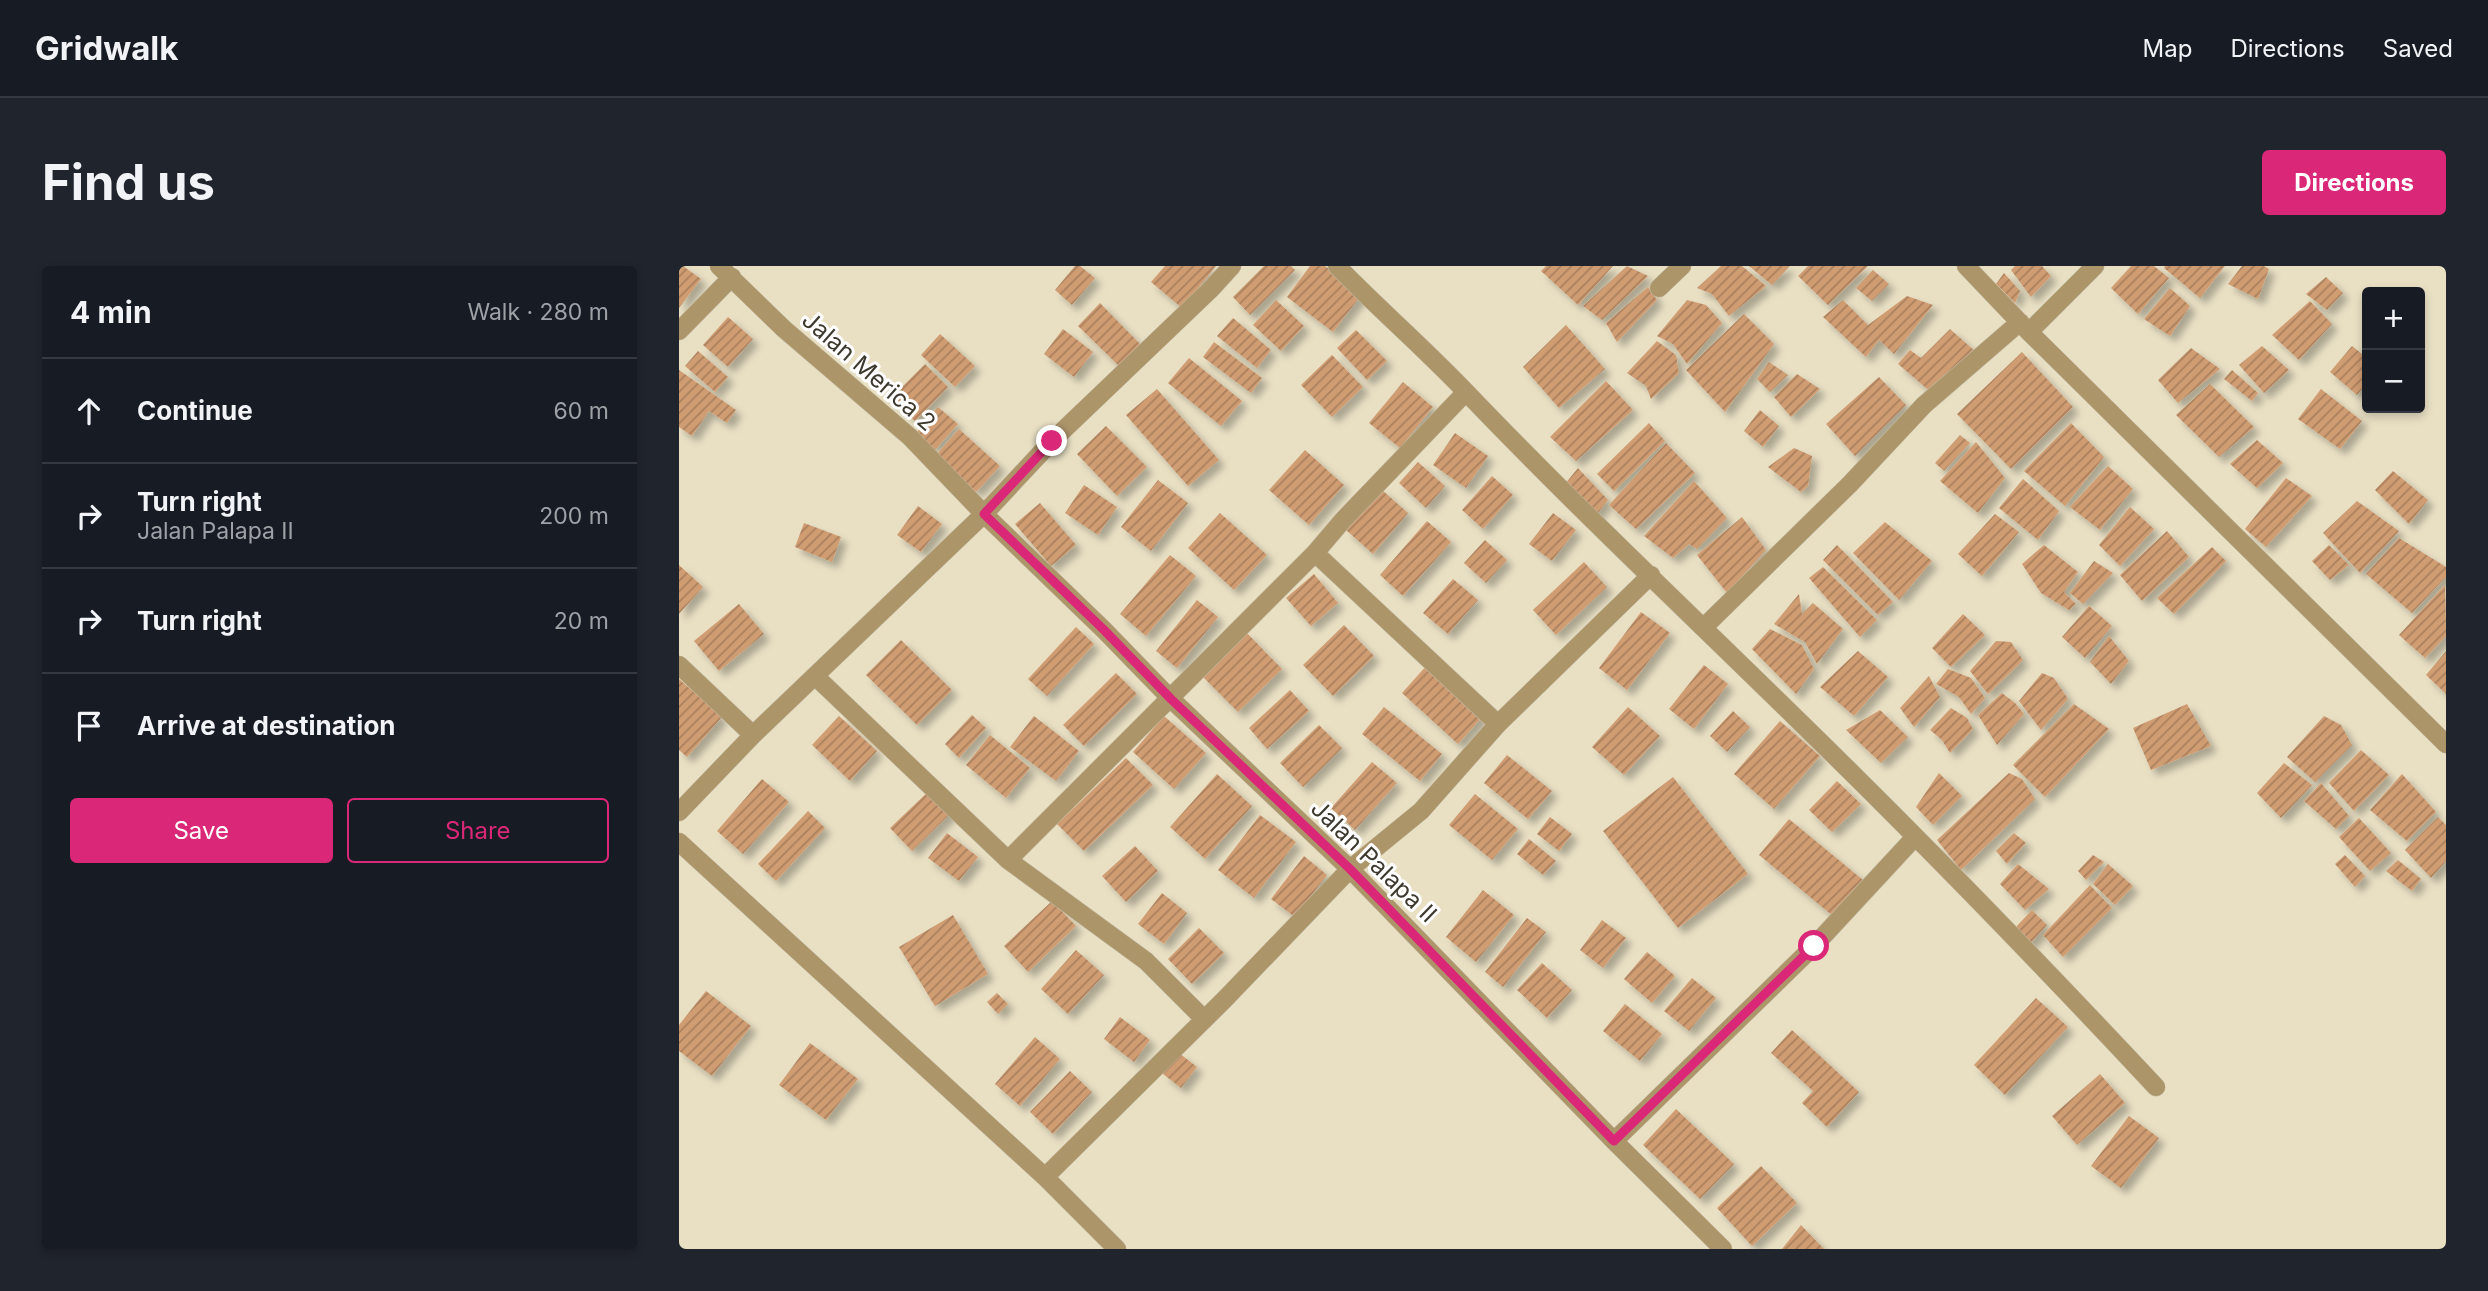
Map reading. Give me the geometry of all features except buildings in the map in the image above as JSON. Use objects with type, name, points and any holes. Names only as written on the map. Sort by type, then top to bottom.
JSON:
[{"type":"street","points":[[679,812],[753,735],[984,514],[1052,441],[1232,266]]},
{"type":"street","points":[[1337,266],[1915,836],[2156,1087]]},
{"type":"street","points":[[1658,288],[1682,266]]},
{"type":"street","points":[[1966,266],[2024,327],[2446,744]]},
{"type":"street","points":[[1703,627],[1850,484],[1924,405],[2024,327],[2095,266]]},
{"type":"street","points":[[679,331],[725,272]]},
{"type":"street","name":"Jalan Merica 2","points":[[725,272],[784,329],[910,438],[984,514]]},
{"type":"street","points":[[1008,860],[1315,553],[1343,520],[1466,392]]},
{"type":"street","name":"Jalan Palapa II","points":[[984,514],[1171,699],[1350,869],[1614,1141],[1723,1249]]},
{"type":"street","points":[[1315,553],[1497,724]]},
{"type":"street","points":[[1045,1177],[1350,869],[1421,811],[1497,724],[1651,575]]},
{"type":"street","points":[[679,665],[753,735]]},
{"type":"street","points":[[815,676],[1008,860],[1146,961],[1204,1019]]},
{"type":"street","points":[[1614,1141],[1814,946],[1915,836]]},
{"type":"street","points":[[679,842],[1045,1177],[1117,1249]]},
{"type":"route","points":[[1052,441],[984,514],[1171,699],[1350,869],[1614,1141],[1814,946]]}]
